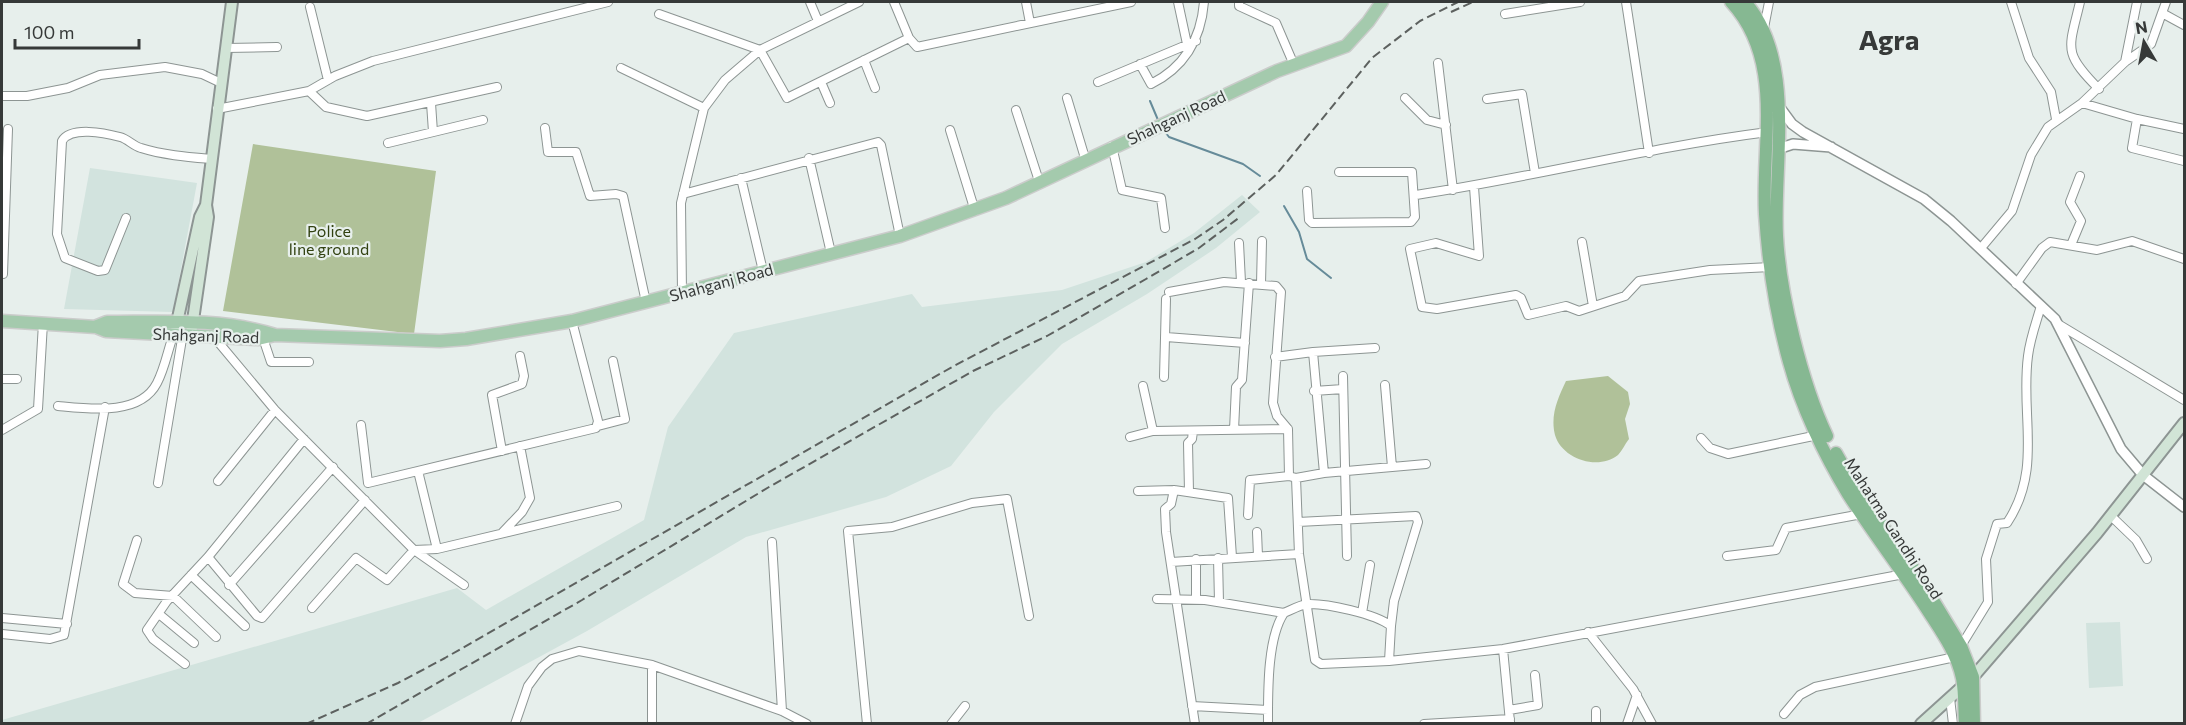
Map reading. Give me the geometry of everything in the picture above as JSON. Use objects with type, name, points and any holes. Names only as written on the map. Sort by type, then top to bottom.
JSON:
[{"type":"highway","name":"Mahatma Gandhi Road","points":[[1731,2],[1755,37],[1761,54],[1778,149],[1776,188],[1779,266],[1810,393],[1825,434],[1858,492],[1916,572],[1972,677],[1974,723]]},
{"type":"highway","name":"Mahatma Gandhi Road","points":[[1745,2],[1764,28],[1776,75],[1777,104],[1765,214],[1771,267],[1791,368],[1818,435],[1847,492],[1958,652],[1965,723]]},
{"type":"main road","points":[[182,330],[200,217],[206,205],[232,2]]},
{"type":"main road","name":"Shahganj Road","points":[[182,330],[213,336],[440,341],[572,321],[900,236],[975,211],[1166,121],[1294,65],[1346,46],[1368,22],[1382,2]]},
{"type":"main road","points":[[2,321],[96,327],[107,322],[182,330],[258,330],[269,337]]},
{"type":"main road","points":[[1921,723],[1972,677],[2111,516],[2184,424]]},
{"type":"street","points":[[217,109],[309,91],[328,80],[373,61],[608,2]]},
{"type":"street","points":[[810,2],[818,21]]},
{"type":"street","points":[[682,292],[683,194],[704,108],[725,81],[760,50],[859,2]]},
{"type":"street","points":[[894,2],[909,38],[918,47],[1131,2]]},
{"type":"street","points":[[1026,2],[1030,23]]},
{"type":"street","points":[[1178,2],[1187,44]]},
{"type":"street","points":[[1140,64],[1149,82],[1152,83],[1176,69],[1196,41],[1204,2]]},
{"type":"street","points":[[1239,2],[1239,6],[1276,23],[1294,65]]},
{"type":"street","points":[[1505,14],[1581,2]]},
{"type":"street","points":[[1626,2],[1649,153]]},
{"type":"street","points":[[1764,28],[1769,2]]},
{"type":"street","points":[[2011,2],[2029,58],[2051,92],[2056,119]]},
{"type":"street","points":[[2080,2],[2070,50],[2078,69],[2099,89]]},
{"type":"street","points":[[2125,63],[2137,2]]},
{"type":"street","points":[[1981,248],[2012,211],[2031,155],[2048,127],[2056,119],[2082,103],[2125,63],[2151,44],[2166,2]]},
{"type":"street","points":[[310,7],[328,80]]},
{"type":"street","points":[[2162,13],[2184,25]]},
{"type":"street","points":[[659,14],[760,50],[785,98],[909,38]]},
{"type":"street","points":[[1098,82],[1196,41]]},
{"type":"street","points":[[226,48],[278,47]]},
{"type":"street","points":[[864,60],[875,88]]},
{"type":"street","points":[[1438,63],[1453,190]]},
{"type":"street","points":[[2,96],[27,96],[68,88],[100,75],[165,67],[202,74],[221,83]]},
{"type":"street","points":[[621,68],[704,108]]},
{"type":"street","points":[[821,82],[831,103]]},
{"type":"street","points":[[309,91],[326,107],[368,116],[497,87]]},
{"type":"street","points":[[1487,99],[1522,94],[1535,173]]},
{"type":"street","points":[[1067,98],[1085,158]]},
{"type":"street","points":[[1405,98],[1427,120],[1446,125]]},
{"type":"street","points":[[431,103],[434,132]]},
{"type":"street","points":[[2082,103],[2137,119],[2184,129]]},
{"type":"street","points":[[1777,104],[1792,124],[1918,195],[1981,248],[2058,324],[2184,400]]},
{"type":"street","points":[[1016,110],[1039,182]]},
{"type":"street","points":[[2137,119],[2132,148],[2184,162]]},
{"type":"street","points":[[388,143],[483,120]]},
{"type":"street","points":[[545,128],[548,152],[576,152],[590,196],[616,194],[623,196],[646,302]]},
{"type":"street","points":[[3,274],[8,129]]},
{"type":"street","points":[[950,130],[975,211]]},
{"type":"street","points":[[1416,195],[1474,187],[1535,173],[1773,131]]},
{"type":"street","points":[[126,218],[105,270],[98,271],[65,258],[57,234],[62,141],[65,136],[72,132],[121,137],[141,148],[211,159]]},
{"type":"street","points":[[683,194],[875,141],[880,143],[900,236]]},
{"type":"street","points":[[1778,149],[1794,144],[1831,147]]},
{"type":"street","points":[[1112,147],[1122,190],[1161,198],[1165,228]]},
{"type":"street","points":[[809,158],[831,253]]},
{"type":"street","points":[[1307,191],[1309,220],[1314,224],[1411,222],[1415,216],[1416,195],[1412,172],[1339,172]]},
{"type":"street","points":[[2071,245],[2081,221],[2070,200],[2080,176]]},
{"type":"street","points":[[741,178],[763,270]]},
{"type":"street","points":[[1474,187],[1479,256],[1436,243],[1410,249],[1422,307],[1437,309],[1516,295],[1521,297],[1528,315],[1566,306],[1579,311],[1625,297],[1639,282],[1710,270],[1771,267]]},
{"type":"street","points":[[1261,284],[1262,241]]},
{"type":"street","points":[[1582,242],[1593,306]]},
{"type":"street","points":[[2016,284],[2046,244],[2071,245],[2097,250],[2132,242],[2184,259]]},
{"type":"street","points":[[1234,430],[1236,387],[1242,380],[1245,343],[1245,282],[1239,243]]},
{"type":"street","points":[[1164,377],[1167,295],[1245,282],[1276,286],[1281,292],[1275,357],[1274,409],[1288,429],[1298,522],[1299,554],[1316,662],[1389,661],[1503,649],[1904,574]]},
{"type":"street","points":[[1784,714],[1800,695],[1809,689],[1958,652],[1987,606],[1989,597],[1986,559],[1991,539],[1997,524],[2007,523],[2017,507],[2028,465],[2028,356],[2041,306]]},
{"type":"street","points":[[572,321],[598,426]]},
{"type":"street","points":[[2,430],[38,410],[43,323]]},
{"type":"street","points":[[2058,324],[2115,440],[2143,475],[2184,507]]},
{"type":"street","points":[[58,406],[105,407],[142,401],[158,381],[182,330]]},
{"type":"street","points":[[158,483],[182,330]]},
{"type":"street","points":[[213,336],[276,410],[414,550],[464,585]]},
{"type":"street","points":[[269,337],[271,362],[309,362]]},
{"type":"street","points":[[1166,337],[1245,343]]},
{"type":"street","points":[[1275,357],[1375,348]]},
{"type":"street","points":[[1313,352],[1314,390],[1324,472]]},
{"type":"street","points":[[502,451],[492,395],[522,384],[524,376],[520,356]]},
{"type":"street","points":[[361,425],[368,483],[520,447],[625,419],[613,361]]},
{"type":"street","points":[[1343,376],[1347,555]]},
{"type":"street","points":[[2,379],[17,379]]},
{"type":"street","points":[[1385,385],[1392,467]]},
{"type":"street","points":[[1143,386],[1153,431]]},
{"type":"street","points":[[1314,390],[1343,389]]},
{"type":"street","points":[[2,634],[59,638],[64,635],[68,624],[105,407]]},
{"type":"street","points":[[218,481],[276,410]]},
{"type":"street","points":[[1130,437],[1153,431],[1288,429]]},
{"type":"street","points":[[1189,492],[1188,443],[1192,439],[1193,431]]},
{"type":"street","points":[[1701,438],[1710,448],[1728,454],[1818,435]]},
{"type":"street","points":[[185,664],[149,635],[147,630],[172,596],[208,557],[304,439]]},
{"type":"street","points":[[501,534],[522,513],[530,498],[520,447]]},
{"type":"street","points":[[1248,515],[1250,480],[1426,464]]},
{"type":"street","points":[[230,585],[333,467]]},
{"type":"street","points":[[418,471],[437,549]]},
{"type":"street","points":[[1174,490],[1171,504],[1165,509],[1175,598],[1195,723]]},
{"type":"street","points":[[1138,491],[1174,490],[1230,500],[1232,557]]},
{"type":"street","points":[[867,723],[848,531],[892,527],[972,503],[1007,499],[1029,616]]},
{"type":"street","points":[[208,557],[257,616],[266,616],[365,500]]},
{"type":"street","points":[[312,608],[356,558],[387,580],[414,550],[437,549],[617,506]]},
{"type":"street","points":[[1726,556],[1776,550],[1784,529],[1862,514]]},
{"type":"street","points":[[1298,522],[1413,515],[1417,518],[1394,601],[1389,661]]},
{"type":"street","points":[[2111,516],[2136,540],[2147,559]]},
{"type":"street","points":[[1257,532],[1258,556]]},
{"type":"street","points":[[137,540],[123,584],[135,593],[172,596],[216,637]]},
{"type":"street","points":[[772,542],[782,711]]},
{"type":"street","points":[[1171,561],[1299,554]]},
{"type":"street","points":[[1218,558],[1219,602]]},
{"type":"street","points":[[1196,559],[1196,600]]},
{"type":"street","points":[[1362,613],[1370,565]]},
{"type":"street","points":[[191,575],[245,626]]},
{"type":"street","points":[[1157,598],[1219,602],[1284,613],[1306,604],[1362,613],[1383,620],[1391,626]]},
{"type":"street","points":[[1268,723],[1273,645],[1276,627],[1284,613]]},
{"type":"street","points":[[159,614],[194,643]]},
{"type":"street","points":[[2,618],[68,624]]},
{"type":"street","points":[[1588,632],[1612,660],[1652,723]]},
{"type":"street","points":[[1424,723],[1510,721],[1503,649]]},
{"type":"street","points":[[515,723],[530,681],[552,659],[579,651],[652,665],[782,711],[807,723]]},
{"type":"street","points":[[652,665],[652,723]]},
{"type":"street","points":[[1509,710],[1538,705],[1535,675]]},
{"type":"street","points":[[1627,723],[1636,695]]},
{"type":"street","points":[[1950,698],[1953,723]]},
{"type":"street","points":[[951,723],[965,706]]},
{"type":"street","points":[[1192,706],[1268,710]]},
{"type":"street","points":[[1596,711],[1596,723]]},
{"type":"shaded area","points":[[90,168],[197,183],[173,312],[64,309]]},
{"type":"shaded area","points":[[1242,195],[1260,212],[1216,248],[1147,294],[1062,344],[994,412],[951,466],[886,497],[746,537],[587,631],[418,723],[2,724],[2,720],[457,588],[486,610],[644,520],[668,427],[734,333],[912,294],[922,307],[1062,290],[1146,262],[1194,233]]},
{"type":"shaded area","points":[[2120,622],[2123,686],[2089,688],[2086,623]]},
{"type":"green space","name":"Police line ground","points":[[253,144],[436,171],[414,334],[223,311]]},
{"type":"green space","points":[[1608,376],[1628,392],[1630,404],[1625,419],[1629,439],[1618,455],[1610,460],[1591,462],[1582,460],[1565,451],[1555,435],[1553,421],[1558,400],[1566,381]]},
{"type":"waterway","points":[[1150,101],[1158,120]]},
{"type":"waterway","points":[[1162,128],[1169,137],[1243,164],[1260,176]]},
{"type":"waterway","points":[[1284,206],[1299,232],[1307,259],[1331,278]]},
{"type":"railway","points":[[306,724],[398,683],[445,658],[952,367],[1195,239],[1223,220],[1276,175],[1372,58],[1420,21],[1458,2]]},
{"type":"railway","points":[[1451,12],[1473,2]]},
{"type":"railway","points":[[366,724],[582,600],[769,487],[973,371],[1047,336],[1146,279],[1199,248],[1240,217]]},
{"type":"district","name":"Agra","points":[[1889,39]]}]
